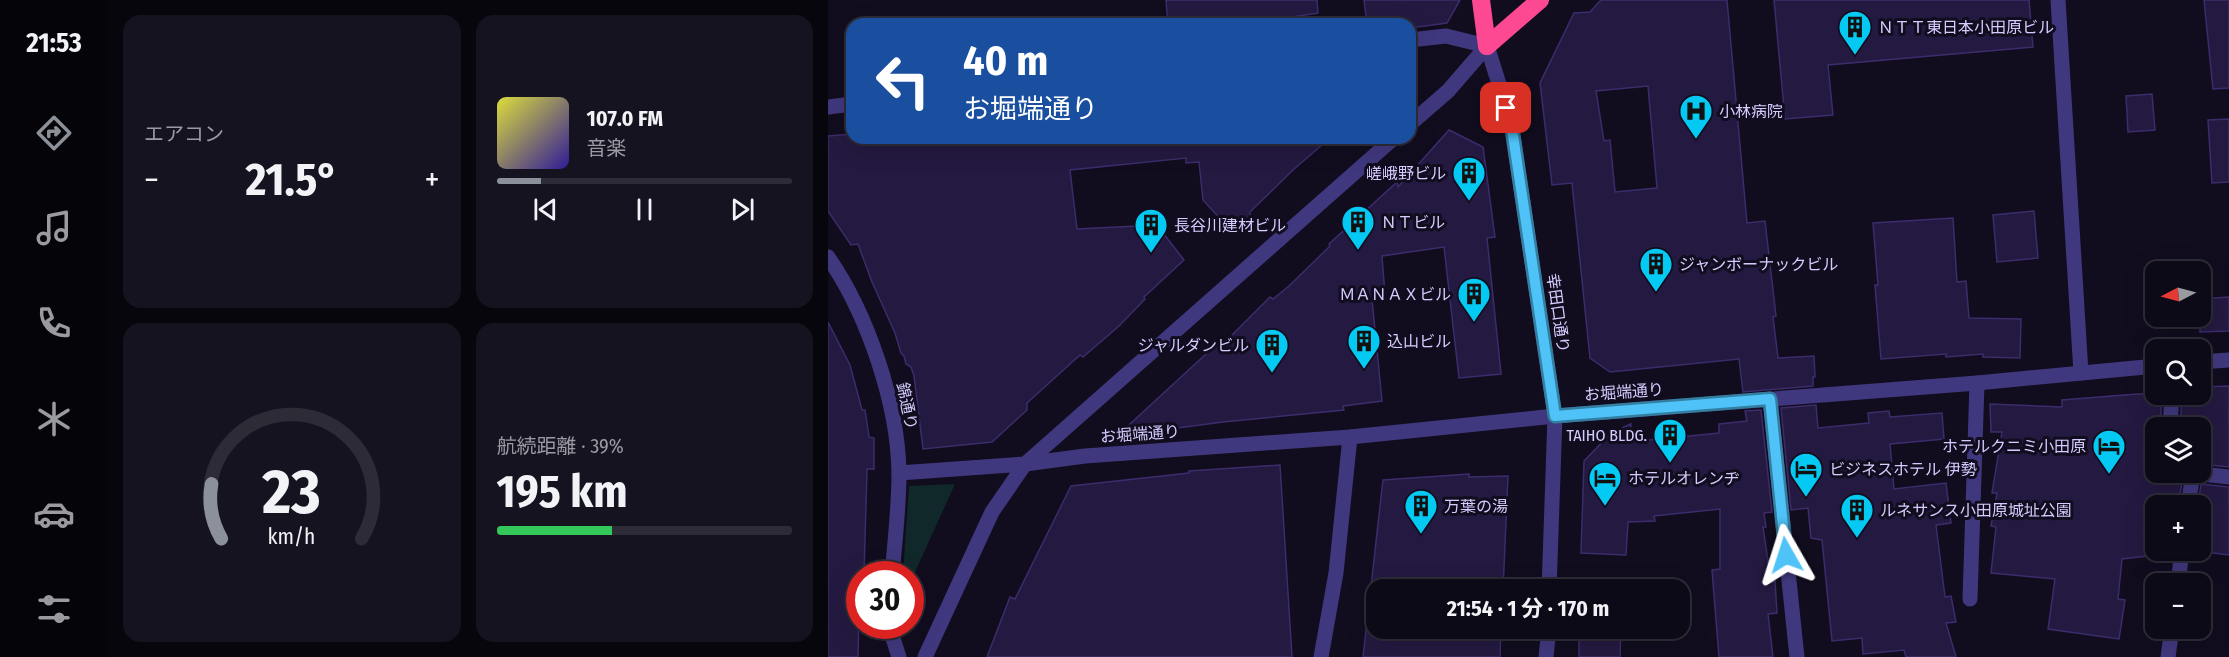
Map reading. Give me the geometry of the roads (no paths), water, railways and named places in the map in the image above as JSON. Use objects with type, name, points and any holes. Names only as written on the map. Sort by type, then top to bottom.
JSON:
[{"type":"highway","points":[[1481,0],[1487,46]]},
{"type":"highway","points":[[1487,46],[1540,0]]},
{"type":"street","points":[[2058,0],[2081,373]]},
{"type":"street","points":[[1416,39],[1446,36],[1487,46],[1448,91],[1416,119]]},
{"type":"street","name":"幸田口通り","points":[[1487,46],[1511,122],[1555,416],[1550,579]]},
{"type":"street","points":[[828,107],[846,105]]},
{"type":"street","points":[[925,657],[992,512],[1025,464],[1387,144]]},
{"type":"street","name":"錦通り","points":[[828,257],[841,276],[878,361],[894,414],[899,473],[893,561]]},
{"type":"street","points":[[2211,361],[2229,360]]},
{"type":"street","name":"お堀端通り","points":[[899,473],[1025,464],[1085,456],[1350,437],[1555,416],[2145,367]]},
{"type":"street","points":[[1970,599],[1977,382]]},
{"type":"street","points":[[1770,399],[1797,657]]},
{"type":"street","points":[[1321,657],[1336,573],[1350,437]]},
{"type":"street","points":[[2211,475],[2229,477]]},
{"type":"street","points":[[893,639],[899,657]]},
{"type":"street","points":[[1546,657],[1548,639]]},
{"type":"street","points":[[2168,657],[2170,639]]},
{"type":"place","name":"ＮＴＴ東日本小田原ビル","points":[[1855,56]]},
{"type":"place","name":"小林病院","points":[[1696,140]]},
{"type":"place","name":"嵯峨野ビル","points":[[1469,202]]},
{"type":"place","name":"ＮＴビル","points":[[1358,251]]},
{"type":"place","name":"長谷川建材ビル","points":[[1151,254]]},
{"type":"place","name":"ジャンボーナックビル","points":[[1656,293]]},
{"type":"place","name":"ＭＡＮＡＸビル","points":[[1474,323]]},
{"type":"place","name":"込山ビル","points":[[1364,370]]},
{"type":"place","name":"ジャルダンビル","points":[[1272,374]]},
{"type":"place","name":"TAIHO BLDG.","points":[[1670,464]]},
{"type":"place","name":"ホテルクニミ小田原","points":[[2109,475]]},
{"type":"place","name":"ビジネスホテル 伊勢","points":[[1806,498]]},
{"type":"place","name":"ホテルオレンヂ","points":[[1605,507]]},
{"type":"place","name":"万葉の湯","points":[[1421,535]]},
{"type":"place","name":"ルネサンス小田原城址公園","points":[[1857,539]]}]
